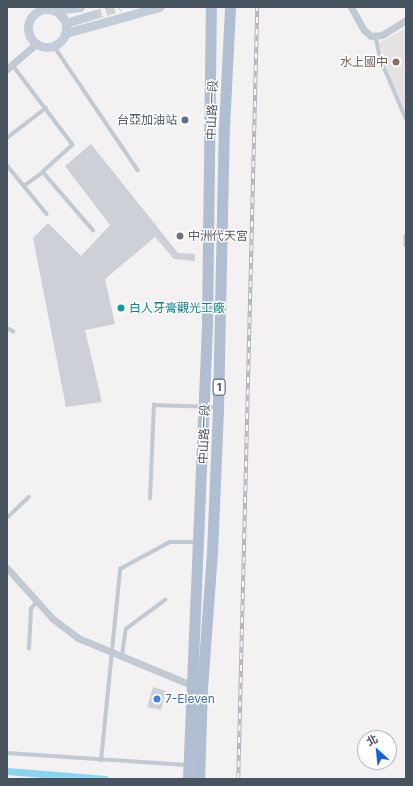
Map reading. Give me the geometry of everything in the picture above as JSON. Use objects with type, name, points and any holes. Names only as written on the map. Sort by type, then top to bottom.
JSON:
[{"type":"main road","points":[[51,8],[64,17],[66,23],[66,33],[59,43],[48,47],[36,44],[29,34],[29,21],[36,12],[51,8],[80,7]]},
{"type":"main road","points":[[66,33],[159,7]]},
{"type":"main road","name":"中山路一段","points":[[194,766],[197,687],[198,542],[208,318],[209,125],[212,7]]},
{"type":"main road","name":"中山路一段","points":[[197,687],[212,553],[218,407],[224,127],[230,7]]},
{"type":"main road","points":[[66,23],[93,15]]},
{"type":"main road","points":[[209,125],[224,127]]},
{"type":"main road","name":"1","points":[[188,779],[194,766]]},
{"type":"main road","name":"1","points":[[194,766],[199,779]]},
{"type":"street","points":[[351,7],[364,30],[371,36],[376,37],[382,35],[406,20]]},
{"type":"street","points":[[10,67],[36,44]]},
{"type":"street","points":[[7,568],[53,618],[78,638],[197,687]]},
{"type":"lane","points":[[376,37],[381,60],[406,118]]},
{"type":"lane","points":[[54,46],[138,170]]},
{"type":"lane","points":[[10,67],[46,108],[73,145],[43,172],[24,186]]},
{"type":"lane","points":[[7,138],[46,108]]},
{"type":"lane","points":[[7,165],[47,214]]},
{"type":"lane","points":[[43,172],[93,230]]},
{"type":"lane","points":[[406,236],[406,245]]},
{"type":"lane","points":[[7,328],[13,331]]},
{"type":"lane","points":[[150,499],[154,405],[204,408],[218,407]]},
{"type":"lane","points":[[7,518],[29,497]]},
{"type":"lane","points":[[101,761],[120,569],[170,542],[198,542]]},
{"type":"lane","points":[[122,657],[126,628],[165,600]]},
{"type":"lane","points":[[29,649],[31,609],[37,601]]},
{"type":"lane","points":[[7,753],[101,761],[194,766]]},
{"type":"shaded area","name":"水上國中","points":[[406,28],[406,113],[391,80],[379,43]]},
{"type":"building","points":[[91,144],[178,253],[195,254],[195,261],[174,259],[155,237],[105,279],[115,324],[85,330],[102,402],[66,407],[33,238],[48,223],[81,256],[110,225],[65,166]]},
{"type":"building","name":"7-Eleven","points":[[153,687],[166,691],[161,710],[147,707]]},
{"type":"waterway","points":[[7,771],[105,779]]},
{"type":"tunnel","points":[[93,15],[120,7]]},
{"type":"railway","points":[[238,779],[257,7]]},
{"type":"place","name":"水上國中","points":[[396,62]]},
{"type":"place","name":"台亞加油站","points":[[185,120]]},
{"type":"place","name":"中洲代天宮","points":[[180,236]]},
{"type":"place","name":"白人牙膏觀光工廠","points":[[121,308]]},
{"type":"place","name":"7-Eleven","points":[[157,699]]}]
